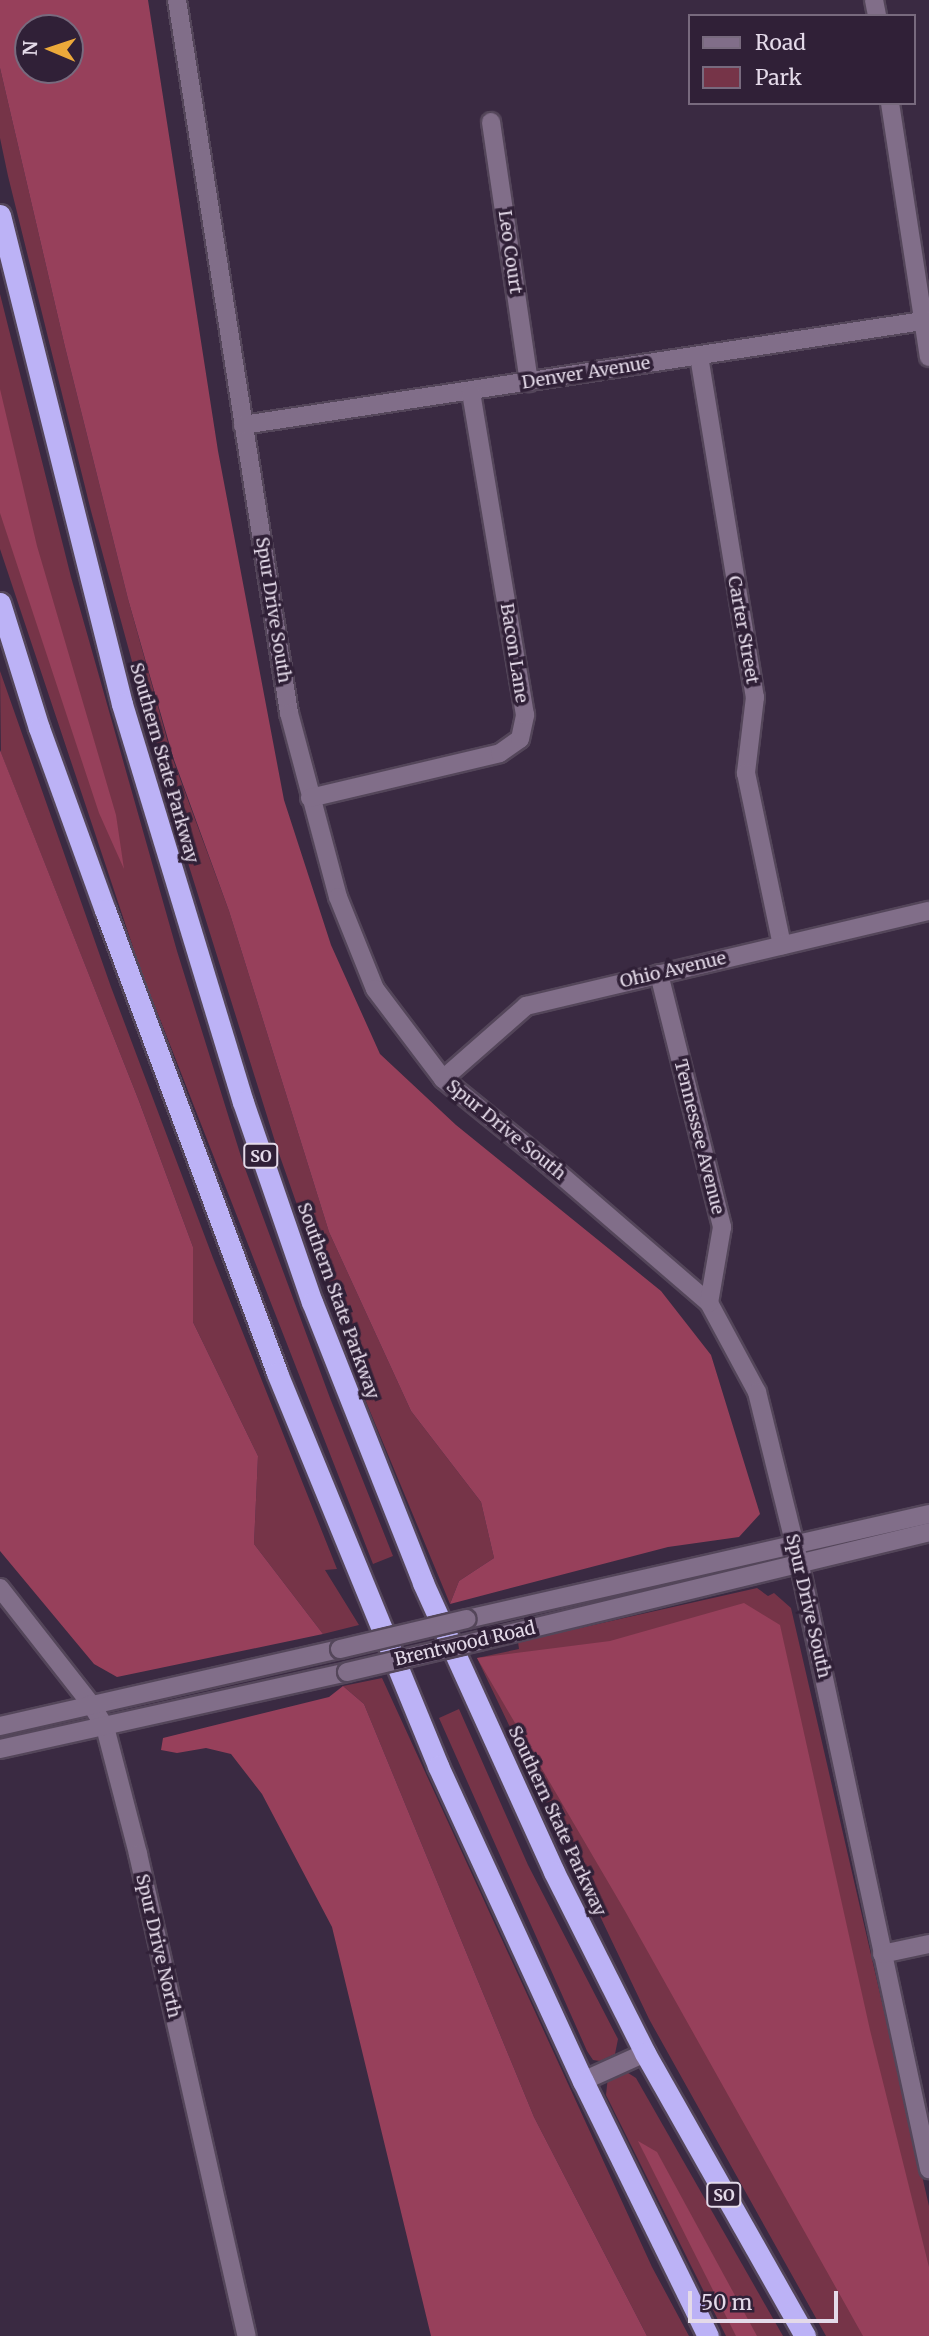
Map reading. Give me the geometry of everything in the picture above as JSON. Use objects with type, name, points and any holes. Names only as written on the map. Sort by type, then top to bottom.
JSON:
[{"type":"highway","name":"Southern State Parkway","points":[[0,215],[122,704],[243,1102],[312,1302],[389,1503],[454,1654],[554,1871],[645,2053],[805,2336]]},
{"type":"highway","points":[[0,603],[39,727],[104,910],[277,1373],[438,1766],[583,2081],[708,2336]]},
{"type":"street","name":"Spur Drive South","points":[[177,0],[289,713],[338,897],[374,989],[443,1079],[709,1303],[757,1392],[800,1566],[929,2169]]},
{"type":"street","points":[[890,105],[926,320],[929,357]]},
{"type":"street","name":"Leo Court","points":[[491,122],[529,382]]},
{"type":"street","name":"Denver Avenue","points":[[243,425],[926,320]]},
{"type":"street","name":"Carter Street","points":[[699,356],[755,697],[746,773],[782,945]]},
{"type":"street","name":"Bacon Lane","points":[[310,798],[500,753],[520,739],[525,715],[471,392]]},
{"type":"street","name":"Ohio Avenue","points":[[443,1079],[526,1006],[929,911]]},
{"type":"street","name":"Tennessee Avenue","points":[[659,974],[722,1227],[709,1303]]},
{"type":"street","name":"Brentwood Road","points":[[0,1726],[929,1514]]},
{"type":"street","name":"Brentwood Road","points":[[0,1749],[347,1672],[800,1566],[929,1532]]},
{"type":"street","name":"Spur Drive North","points":[[0,1588],[91,1704],[105,1727],[138,1854],[247,2336]]},
{"type":"street","points":[[882,1954],[929,1944]]},
{"type":"street","points":[[583,2081],[645,2053]]},
{"type":"green space","points":[[0,68],[65,347],[128,599],[172,757],[229,911],[329,1232],[411,1411],[481,1502],[494,1558],[459,1581],[450,1604],[367,1404],[277,1148],[179,834],[91,511],[8,176],[0,138]]},
{"type":"green space","points":[[0,294],[71,577],[177,951],[243,1163],[330,1398],[393,1556],[373,1564],[140,968],[0,549]]},
{"type":"green space","points":[[0,671],[111,987],[213,1258],[337,1569],[325,1570],[359,1625],[323,1634],[254,1544],[258,1456],[193,1322],[193,1247],[139,1101],[1,753]]},
{"type":"green space","points":[[757,1588],[768,1596],[774,1593],[791,1608],[929,2206],[929,2336],[826,2336],[649,2019],[477,1658],[519,1649],[518,1642]]},
{"type":"green space","points":[[382,1678],[652,2267],[689,2336],[647,2336],[534,2117],[364,1704],[343,1686]]},
{"type":"green space","points":[[459,1709],[528,1865],[618,2039],[615,2054],[600,2061],[593,2060],[587,2051],[439,1718]]},
{"type":"green space","points":[[625,2071],[636,2078],[783,2336],[726,2336],[606,2095],[608,2076]]},
{"type":"shaded area","points":[[0,0],[148,0],[218,451],[284,800],[331,945],[380,1054],[456,1125],[661,1291],[711,1355],[760,1514],[739,1537],[668,1547],[450,1604],[459,1581],[494,1558],[481,1502],[411,1411],[329,1232],[229,911],[173,757],[128,599],[65,347],[0,68]]},
{"type":"shaded area","points":[[0,389],[37,546],[116,815],[124,869],[99,813],[0,513]]},
{"type":"shaded area","points":[[0,750],[139,1101],[193,1247],[193,1322],[258,1456],[254,1544],[323,1634],[117,1677],[94,1664],[0,1551]]},
{"type":"shaded area","points":[[744,1603],[780,1625],[870,2030],[929,2267],[929,2336],[863,2336],[625,1911],[477,1658],[610,1641]]},
{"type":"shaded area","points":[[343,1686],[364,1704],[534,2117],[647,2336],[431,2336],[332,1927],[262,1794],[231,1754],[206,1748],[177,1753],[161,1750],[163,1738],[329,1697]]},
{"type":"shaded area","points":[[638,2141],[657,2152],[757,2336],[736,2336]]}]
